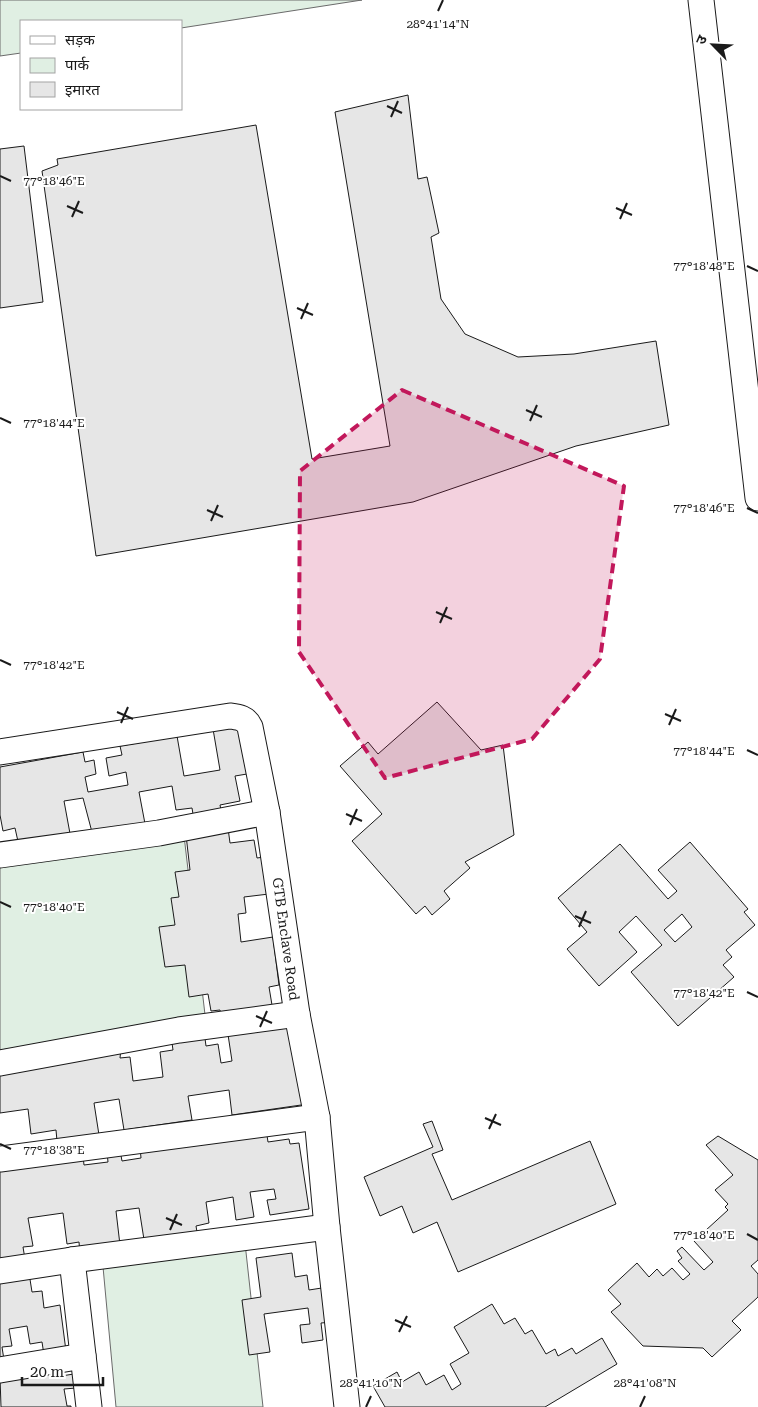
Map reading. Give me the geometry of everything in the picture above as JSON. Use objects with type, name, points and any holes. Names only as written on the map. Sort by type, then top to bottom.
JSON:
[{"type":"street","points":[[701,0],[758,498]]},
{"type":"street","name":"GTB Enclave Road","points":[[0,752],[230,716],[239,717],[247,721],[250,727],[267,812],[297,1014],[317,1117],[347,1407]]},
{"type":"street","points":[[0,855],[159,833],[267,812]]},
{"type":"street","points":[[0,1063],[179,1030],[297,1014]]},
{"type":"street","points":[[0,1159],[317,1117]]},
{"type":"street","points":[[0,1271],[327,1227]]},
{"type":"street","points":[[72,1260],[88,1407]]},
{"type":"street","points":[[0,1370],[83,1356]]},
{"type":"highlighted area","points":[[402,390],[624,486],[600,659],[532,739],[385,778],[299,652],[300,471]]},
{"type":"green space","points":[[0,0],[362,0],[182,28],[182,20],[20,20],[20,53],[0,56]]},
{"type":"green space","points":[[183,827],[206,1023],[0,1050],[0,850]]},
{"type":"green space","points":[[245,1243],[263,1407],[116,1407],[102,1256]]},
{"type":"building","points":[[408,95],[418,179],[427,177],[439,233],[431,237],[441,299],[465,334],[518,357],[574,354],[656,341],[669,425],[576,446],[413,502],[96,556],[42,171],[58,165],[57,159],[256,125],[312,459],[390,446],[335,112]]},
{"type":"building","points":[[24,146],[43,302],[0,308],[0,149]]},
{"type":"building","points":[[437,702],[481,750],[503,745],[514,835],[465,862],[470,868],[444,891],[450,899],[432,915],[425,906],[416,914],[352,841],[382,814],[340,766],[368,742],[378,754]]},
{"type":"building","points":[[245,723],[253,773],[235,776],[240,801],[220,805],[222,815],[194,820],[192,808],[176,810],[172,786],[139,792],[146,829],[93,836],[83,798],[64,801],[71,839],[19,846],[15,828],[3,831],[0,815],[0,767],[83,752],[85,762],[94,760],[96,774],[85,777],[88,792],[128,785],[126,772],[109,776],[106,758],[122,755],[120,746],[177,736],[184,776],[220,770],[213,729]]},
{"type":"building","points":[[228,828],[230,843],[254,840],[257,858],[264,857],[269,894],[244,897],[246,913],[238,914],[241,942],[273,937],[279,985],[269,987],[272,1005],[222,1019],[220,1010],[211,1011],[208,994],[189,997],[185,965],[165,967],[159,927],[175,925],[171,898],[179,897],[175,872],[190,870],[186,835]]},
{"type":"building","points":[[690,842],[748,909],[744,912],[755,925],[726,950],[732,957],[723,965],[734,977],[678,1026],[631,972],[662,945],[636,916],[619,932],[637,952],[599,986],[567,949],[587,932],[558,898],[620,844],[668,899],[677,891],[658,870]],"holes":[[[682,914],[692,927],[675,942],[664,930]]]},
{"type":"building","points":[[296,1018],[308,1104],[232,1115],[229,1090],[188,1096],[192,1120],[124,1130],[119,1099],[94,1103],[99,1135],[57,1141],[56,1130],[31,1134],[28,1109],[0,1113],[0,1072],[121,1048],[120,1058],[130,1057],[133,1081],[163,1077],[160,1052],[173,1050],[171,1036],[204,1031],[206,1046],[218,1044],[221,1063],[232,1061],[227,1028]]},
{"type":"building","points":[[432,1121],[443,1150],[432,1154],[452,1200],[590,1141],[616,1204],[458,1272],[437,1222],[413,1233],[402,1206],[380,1216],[364,1177],[433,1147],[423,1124]]},
{"type":"building","points":[[266,1129],[268,1142],[289,1139],[290,1144],[299,1143],[309,1209],[270,1215],[267,1200],[276,1199],[274,1189],[250,1192],[254,1217],[236,1220],[233,1197],[206,1202],[209,1223],[196,1226],[198,1238],[145,1246],[139,1208],[116,1211],[120,1245],[80,1255],[79,1242],[67,1244],[63,1213],[28,1218],[33,1246],[23,1247],[25,1259],[0,1263],[0,1168],[83,1156],[84,1165],[108,1162],[107,1152],[120,1150],[122,1161],[141,1158],[140,1147]]},
{"type":"building","points":[[718,1136],[758,1160],[758,1260],[751,1266],[758,1274],[758,1297],[732,1321],[741,1330],[712,1357],[703,1348],[643,1346],[611,1312],[621,1304],[608,1290],[637,1263],[649,1277],[657,1269],[663,1276],[672,1268],[683,1280],[690,1274],[678,1261],[682,1258],[677,1251],[682,1247],[704,1270],[713,1262],[694,1241],[728,1210],[725,1207],[728,1204],[715,1190],[733,1175],[706,1145]]},
{"type":"building","points":[[292,1253],[295,1277],[307,1275],[309,1290],[328,1287],[333,1322],[321,1323],[323,1340],[302,1343],[300,1325],[310,1324],[308,1308],[264,1314],[270,1352],[249,1355],[242,1300],[261,1297],[256,1258]]},
{"type":"building","points":[[29,1273],[32,1292],[42,1291],[44,1308],[60,1305],[66,1351],[44,1355],[42,1342],[30,1344],[27,1326],[9,1329],[12,1346],[2,1347],[4,1360],[0,1361],[0,1277]]},
{"type":"building","points":[[492,1304],[504,1324],[515,1318],[525,1334],[532,1330],[546,1354],[555,1349],[558,1356],[572,1348],[576,1354],[602,1338],[617,1364],[545,1407],[385,1407],[373,1386],[397,1372],[402,1382],[419,1372],[426,1385],[444,1375],[452,1390],[461,1384],[450,1364],[469,1353],[454,1327]]},
{"type":"building","points":[[60,1364],[61,1376],[74,1374],[76,1388],[64,1389],[67,1406],[71,1407],[1,1407],[0,1377]]}]
